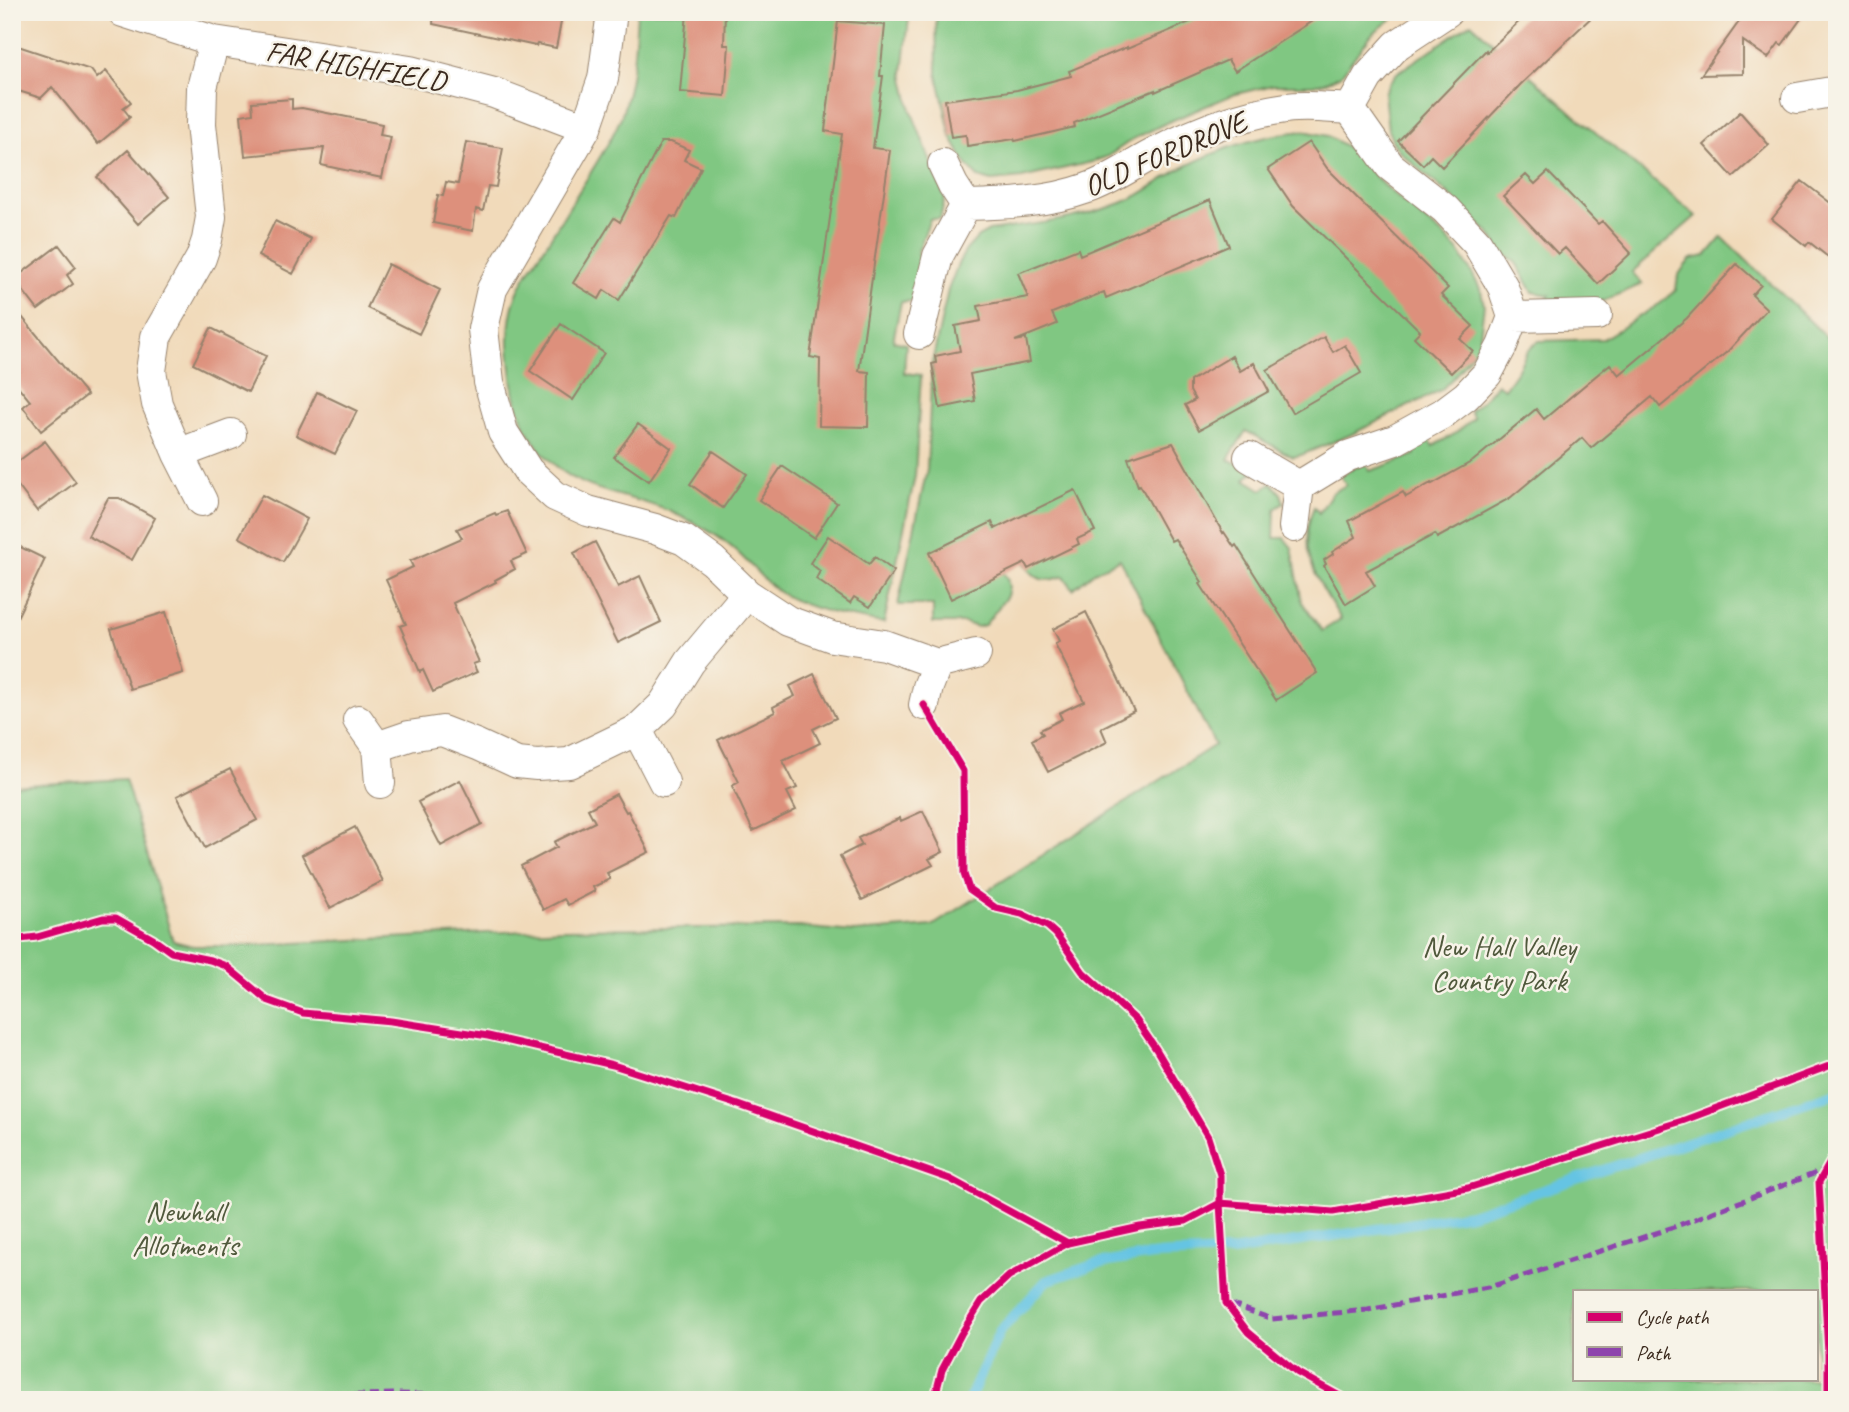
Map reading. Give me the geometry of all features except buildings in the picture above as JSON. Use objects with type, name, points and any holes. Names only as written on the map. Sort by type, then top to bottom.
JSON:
[{"type":"street","name":"FAR HIGHFIELD","points":[[122,12],[214,41],[410,71],[494,93],[586,128]]},
{"type":"street","points":[[612,12],[603,79],[586,128],[492,289],[483,329],[489,382],[503,432],[528,471],[555,496],[588,511],[655,529],[684,540],[713,561],[747,594],[788,621],[832,637],[884,645],[937,664],[976,654]]},
{"type":"street","points":[[1299,486],[1348,456],[1395,440],[1458,402],[1487,374],[1513,317],[1503,286],[1477,243],[1446,209],[1390,166],[1350,109],[1368,76],[1397,45],[1447,12]]},
{"type":"street","points":[[202,501],[157,404],[151,371],[156,337],[201,258],[207,240],[211,217],[201,124],[202,88],[214,41]]},
{"type":"street","points":[[1797,98],[1837,92]]},
{"type":"street","name":"OLD FORDROVE","points":[[966,205],[995,205],[1051,198],[1090,188],[1160,150],[1201,132],[1247,117],[1287,108],[1350,109]]},
{"type":"street","points":[[919,334],[939,256],[966,205],[943,164]]},
{"type":"street","points":[[1513,317],[1597,316]]},
{"type":"street","points":[[178,454],[231,434]]},
{"type":"street","points":[[1249,457],[1299,486]]},
{"type":"street","points":[[1294,527],[1299,486]]},
{"type":"street","points":[[377,747],[409,736],[442,731],[517,763],[569,763],[637,730],[663,705],[690,662],[747,594]]},
{"type":"street","points":[[924,705],[937,664]]},
{"type":"street","points":[[358,720],[377,747],[380,783]]},
{"type":"street","points":[[637,730],[664,782]]},
{"type":"green space","points":[[637,12],[923,12],[924,18],[909,18],[903,73],[911,110],[945,199],[940,219],[930,219],[917,254],[927,257],[913,301],[901,302],[893,341],[906,344],[904,373],[921,375],[915,476],[884,623],[832,613],[805,605],[782,594],[742,556],[706,529],[658,507],[598,489],[569,476],[538,447],[525,426],[514,391],[509,352],[509,327],[514,301],[526,276],[618,125],[631,79]]},
{"type":"green space","points":[[936,12],[1401,12],[1372,34],[1341,75],[1326,82],[1313,85],[1273,85],[1232,95],[1166,123],[1133,139],[1108,156],[1092,162],[1022,178],[992,181],[978,177],[967,165],[951,137],[937,74]]},
{"type":"green space","points":[[1471,23],[1577,117],[1696,216],[1632,272],[1642,284],[1603,301],[1579,306],[1546,302],[1550,295],[1533,292],[1516,263],[1501,251],[1491,235],[1401,153],[1393,142],[1388,130],[1384,93],[1389,83],[1397,73]]},
{"type":"green space","points":[[1304,131],[1328,136],[1350,149],[1383,185],[1458,250],[1481,291],[1484,305],[1479,344],[1441,390],[1350,435],[1293,457],[1246,431],[1228,459],[1253,472],[1245,479],[1262,490],[1272,483],[1281,494],[1284,503],[1275,509],[1274,538],[1284,538],[1292,548],[1302,602],[1322,631],[1341,619],[1312,566],[1307,538],[1314,507],[1319,513],[1332,493],[1346,485],[1340,475],[1365,463],[1370,471],[1415,455],[1412,446],[1429,438],[1433,446],[1453,435],[1474,418],[1470,411],[1497,384],[1504,389],[1528,350],[1539,341],[1603,339],[1661,303],[1676,290],[1678,276],[1691,259],[1706,256],[1722,237],[1837,347],[1837,1400],[12,1400],[12,786],[125,779],[173,941],[193,946],[564,929],[799,927],[854,932],[932,926],[1215,745],[1120,559],[1094,572],[1073,589],[1064,576],[1045,580],[1035,576],[1023,560],[1001,570],[1007,578],[1007,596],[985,625],[978,627],[965,623],[933,623],[933,605],[898,605],[927,469],[932,363],[948,290],[959,262],[978,237],[989,231],[1101,210],[1135,197],[1179,170],[1214,154],[1258,139]]},
{"type":"waterway","points":[[969,1400],[1000,1331],[1046,1281],[1096,1264],[1152,1255],[1232,1252],[1471,1214],[1837,1092]]},
{"type":"marked path","points":[[1230,1304],[1272,1319],[1368,1310],[1493,1286],[1671,1228],[1824,1170]]},
{"type":"marked path","points":[[204,1400],[393,1394],[523,1396],[543,1400]]},
{"type":"cycle path","points":[[924,705],[963,771],[964,874],[969,889],[996,908],[1022,914],[1047,926],[1056,934],[1083,972],[1136,1020],[1208,1137],[1220,1175],[1226,1303],[1248,1332],[1298,1373],[1347,1400]]},
{"type":"cycle path","points":[[12,940],[37,937],[103,918],[116,918],[171,952],[226,966],[267,1000],[303,1013],[391,1021],[488,1036],[613,1065],[736,1104],[950,1179],[1068,1243]]},
{"type":"cycle path","points":[[934,1400],[942,1370],[981,1302],[1009,1276],[1068,1243],[1140,1227],[1186,1221],[1220,1203],[1333,1212],[1468,1188],[1682,1121],[1837,1063]]},
{"type":"cycle path","points":[[1828,1400],[1819,1182],[1837,1150]]},
{"type":"park label","name":"New Hall Valley Country Park","points":[[1499,963]]},
{"type":"park label","name":"Newhall Allotments","points":[[185,1228]]}]
